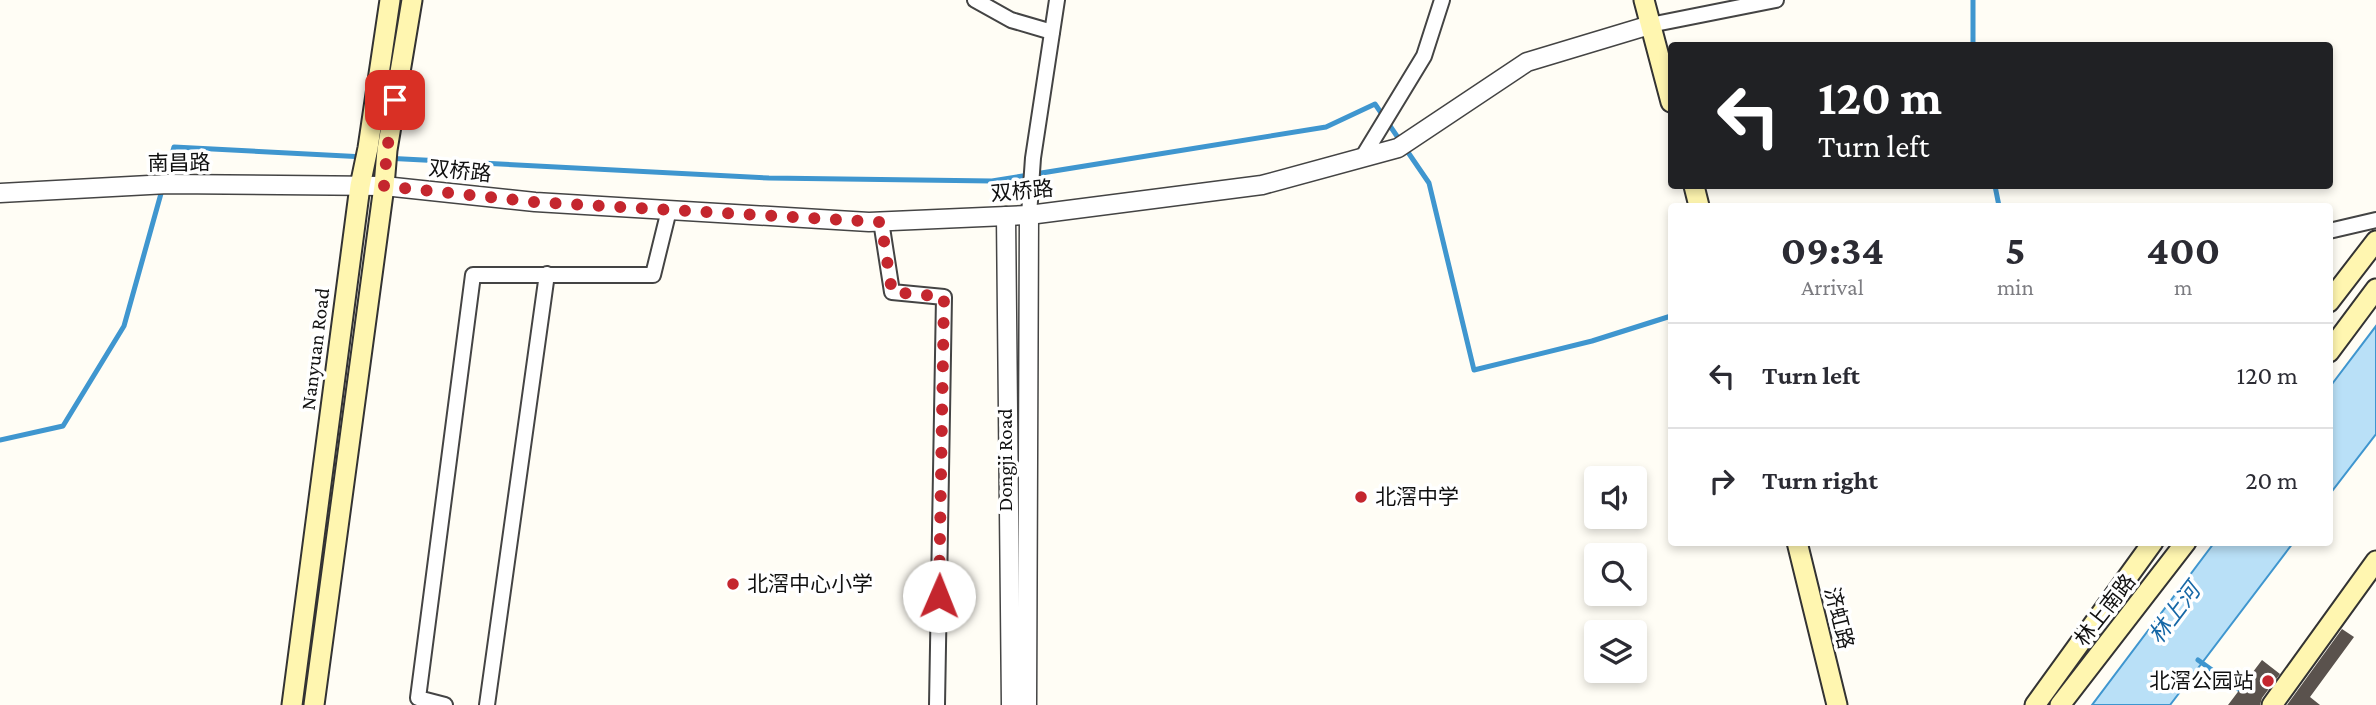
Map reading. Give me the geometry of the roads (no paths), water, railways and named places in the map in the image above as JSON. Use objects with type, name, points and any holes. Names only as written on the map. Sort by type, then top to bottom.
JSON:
[{"type":"main road","name":"Nanyuan Road","points":[[292,705],[360,186],[390,0]]},
{"type":"main road","points":[[314,705],[387,150],[412,0]]},
{"type":"main road","points":[[1644,0],[1668,91]]},
{"type":"main road","points":[[2333,297],[2376,241]]},
{"type":"main road","points":[[2333,347],[2376,289]]},
{"type":"main road","name":"济虹路","points":[[1790,546],[1827,705]]},
{"type":"main road","name":"济虹路","points":[[1798,546],[1837,705]]},
{"type":"main road","points":[[2035,705],[2150,546]]},
{"type":"main road","name":"林上南路","points":[[2060,705],[2183,546]]},
{"type":"main road","points":[[2272,705],[2376,561]]},
{"type":"street","points":[[975,0],[1011,20],[1052,32]]},
{"type":"street","points":[[1029,215],[1033,158],[1057,0]]},
{"type":"street","points":[[1363,158],[1424,55],[1441,0]]},
{"type":"street","points":[[1650,24],[1776,0]]},
{"type":"street","name":"双桥路","points":[[360,186],[384,186],[535,202],[881,222],[1029,215],[1262,185],[1398,148],[1527,62],[1650,24]]},
{"type":"street","name":"南昌路","points":[[0,193],[168,184],[360,186]]},
{"type":"street","points":[[445,705],[418,698],[473,275],[653,275],[669,210]]},
{"type":"street","name":"Dongji Road","points":[[1027,705],[1029,215]]},
{"type":"street","name":"Dongji Road","points":[[1006,216],[1011,705]]},
{"type":"street","points":[[2333,230],[2376,220]]},
{"type":"street","points":[[881,222],[892,292],[944,297],[937,705]]},
{"type":"street","points":[[487,705],[547,274]]},
{"type":"water","points":[[2376,326],[2376,434],[2333,490],[2333,383]]},
{"type":"water","name":"林上河","points":[[2212,546],[2291,546],[2170,705],[2092,705]]},
{"type":"waterway","points":[[1973,0],[1973,42]]},
{"type":"waterway","points":[[0,440],[63,426],[124,326],[174,147],[769,178],[992,181],[1326,127],[1375,104],[1429,183],[1474,370],[1592,341],[1668,317]]},
{"type":"waterway","points":[[1996,189],[1998,203]]},
{"type":"waterway","points":[[2198,660],[2244,693]]},
{"type":"place","name":"北滘中学","points":[[1361,497]]},
{"type":"place","name":"北滘中心小学","points":[[733,584]]},
{"type":"place","name":"北滘公园站","points":[[2268,681]]}]
